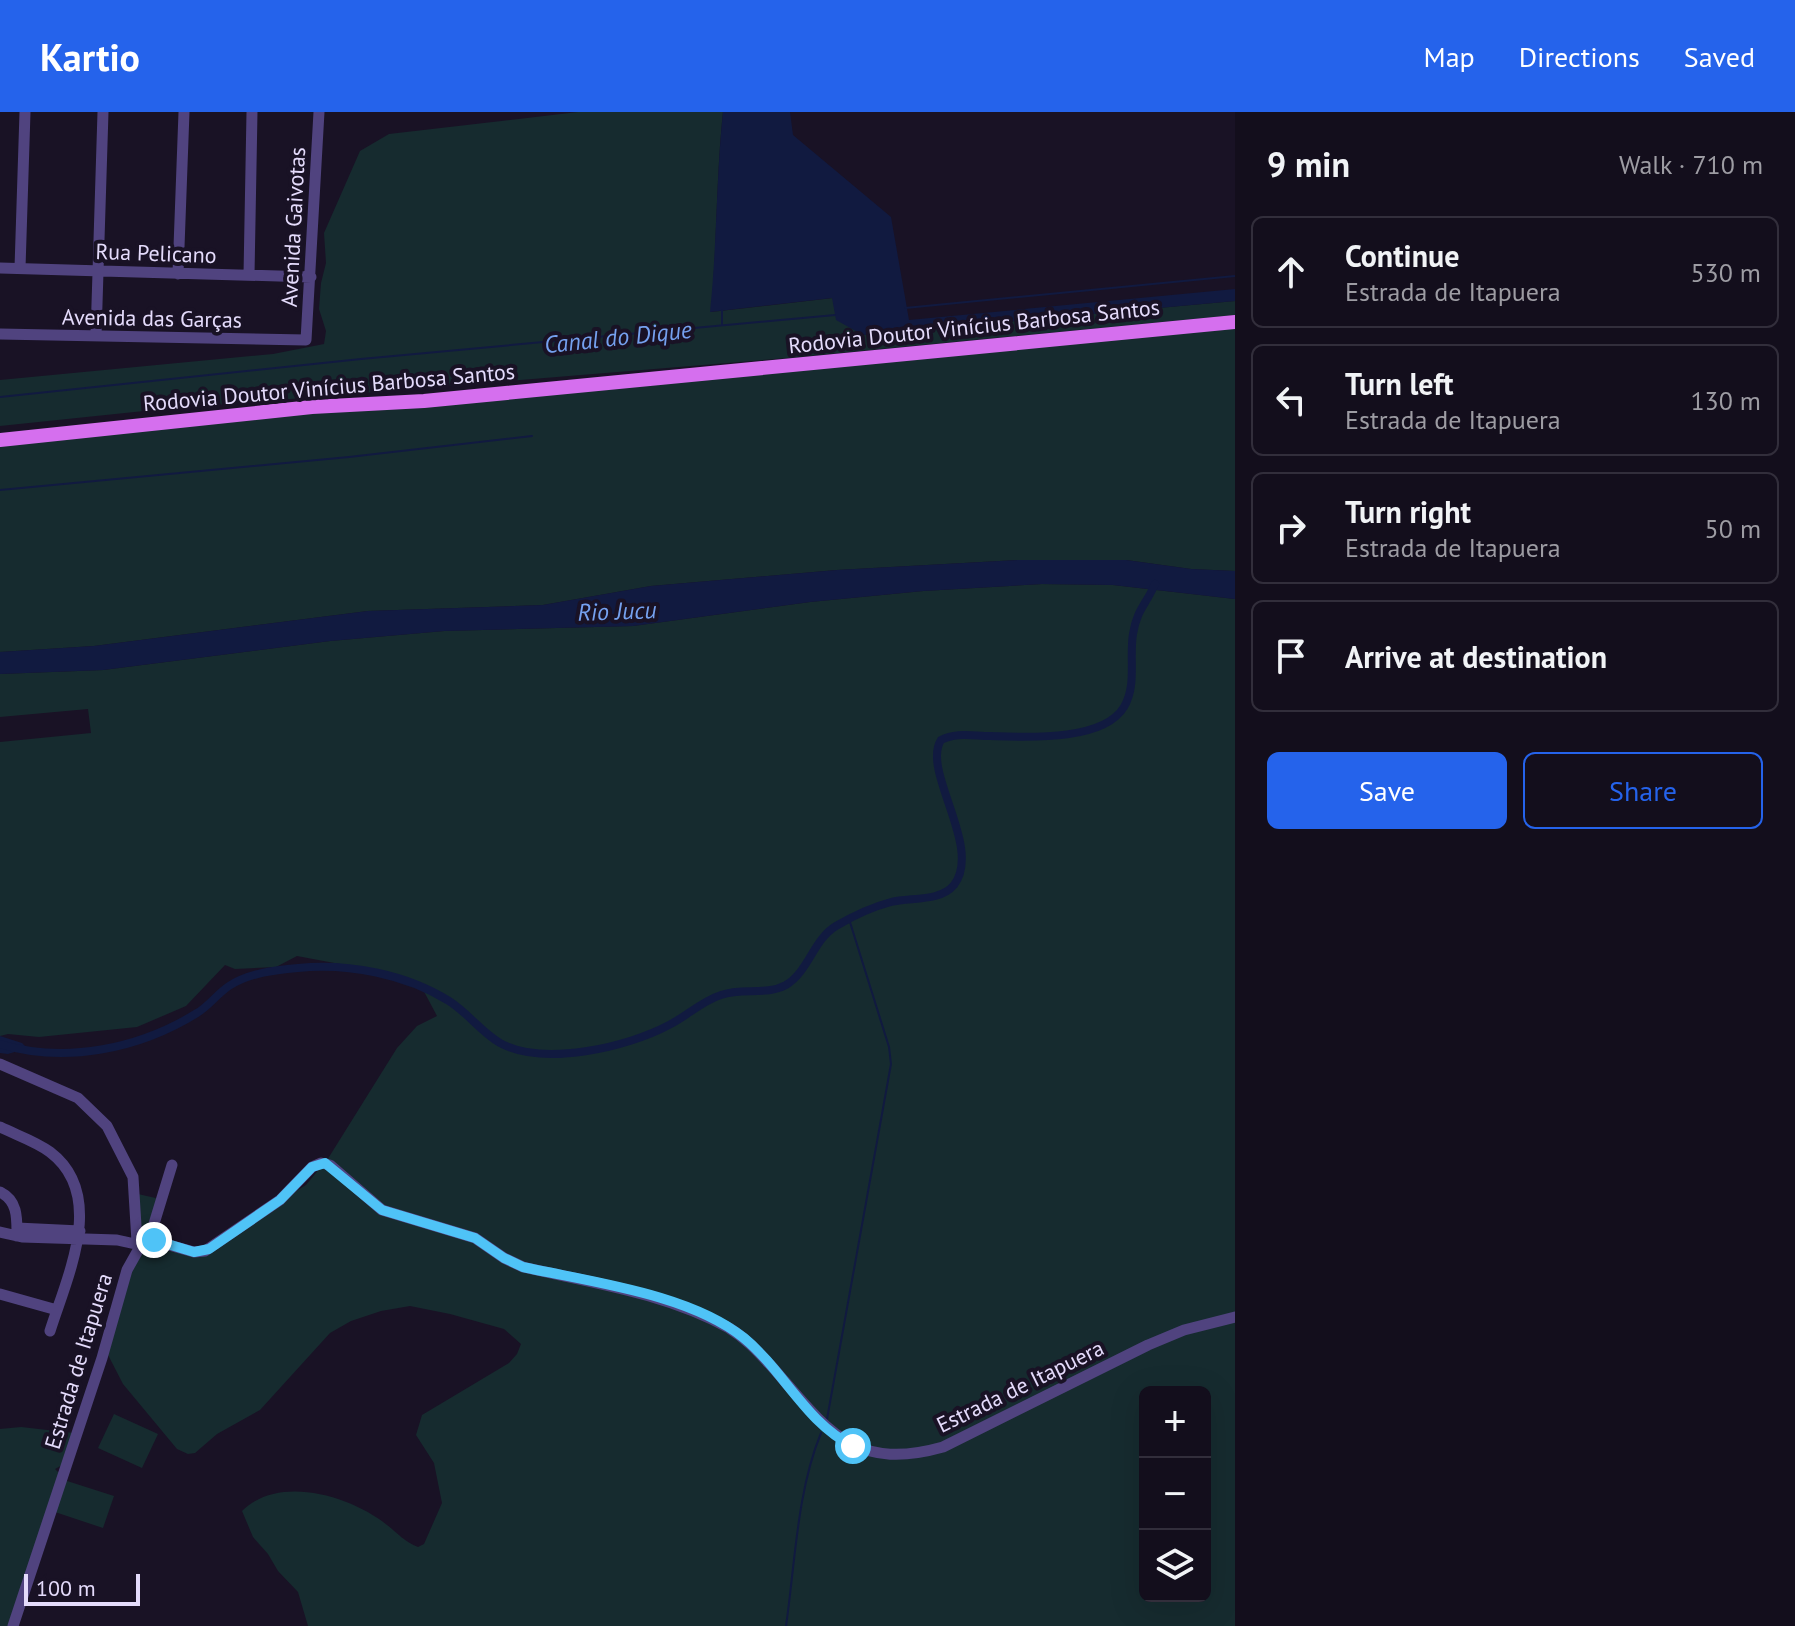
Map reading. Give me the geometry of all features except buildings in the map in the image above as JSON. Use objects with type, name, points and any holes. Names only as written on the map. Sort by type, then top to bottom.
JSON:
[{"type":"main road","name":"Rodovia Doutor Vinícius Barbosa Santos","points":[[0,440],[312,407],[440,400],[1235,322]]},
{"type":"street","points":[[20,268],[25,112]]},
{"type":"street","points":[[96,336],[103,112]]},
{"type":"street","points":[[178,274],[184,112]]},
{"type":"street","points":[[249,275],[252,112]]},
{"type":"street","name":"Avenida Gaivotas","points":[[304,342],[308,332],[319,112]]},
{"type":"street","name":"Rua Pelicano","points":[[0,268],[311,277]]},
{"type":"street","name":"Avenida das Garças","points":[[0,334],[304,342]]},
{"type":"street","points":[[0,1064],[78,1098],[107,1126],[133,1177],[142,1242]]},
{"type":"street","points":[[0,1127],[46,1149],[61,1163],[73,1183],[79,1210],[79,1236],[50,1331]]},
{"type":"street","name":"Estrada de Itapuera","points":[[13,1626],[102,1358],[127,1270],[142,1242],[158,1240],[194,1252],[205,1251],[280,1200],[312,1167],[325,1163],[382,1210],[475,1238],[523,1267],[658,1298],[706,1316],[749,1343],[828,1431],[853,1446],[896,1454],[943,1447],[1148,1345],[1184,1330],[1235,1317]]},
{"type":"street","points":[[142,1242],[172,1165]]},
{"type":"street","points":[[0,1192],[15,1207],[17,1232]]},
{"type":"street","points":[[0,1232],[142,1242]]},
{"type":"street","points":[[0,1294],[57,1310]]},
{"type":"green space","points":[[578,112],[723,112],[711,312],[833,298],[863,335],[1235,301],[1235,315],[787,358],[144,411],[0,426],[0,380],[273,354],[324,344],[326,331],[319,309],[326,263],[324,233],[360,151],[389,134]]},
{"type":"green space","points":[[1235,328],[1235,571],[1191,569],[1126,560],[1018,560],[837,570],[651,586],[543,605],[368,611],[94,646],[0,652],[0,439]]},
{"type":"green space","points":[[1042,584],[1113,585],[1235,599],[1235,1626],[308,1626],[298,1592],[253,1537],[242,1511],[257,1500],[275,1494],[315,1493],[354,1505],[405,1540],[418,1547],[424,1544],[442,1503],[434,1463],[416,1435],[422,1415],[509,1363],[521,1344],[504,1329],[450,1314],[410,1306],[381,1311],[351,1321],[330,1333],[260,1410],[217,1434],[195,1453],[188,1454],[177,1449],[123,1384],[106,1351],[122,1292],[143,1252],[153,1242],[191,1254],[306,1185],[329,1157],[397,1048],[417,1026],[437,1016],[420,984],[398,975],[297,956],[276,967],[235,969],[225,965],[186,1006],[137,1027],[39,1037],[0,1036],[0,742],[91,733],[88,709],[0,717],[0,674],[103,670],[330,641],[444,631],[633,626],[810,602]]},
{"type":"green space","points":[[138,1194],[160,1199],[146,1233],[140,1231]]},
{"type":"green space","points":[[114,1414],[158,1434],[142,1468],[98,1448]]},
{"type":"green space","points":[[21,1427],[74,1433],[64,1464],[55,1469],[60,1474],[16,1626],[0,1626],[0,1429]]},
{"type":"green space","points":[[64,1480],[114,1496],[103,1528],[55,1512]]},
{"type":"water","points":[[723,112],[790,112],[793,135],[891,217],[909,320],[1235,289],[1235,301],[863,335],[836,320],[832,298],[710,312]]},
{"type":"water","name":"Rio Jucu","points":[[1018,560],[1126,560],[1191,569],[1235,571],[1235,599],[1113,585],[1042,584],[923,591],[810,602],[633,626],[444,631],[330,641],[103,670],[0,674],[0,652],[94,646],[368,611],[543,605],[651,586],[837,570]]},
{"type":"water","points":[[0,1036],[22,1043],[27,1048],[8,1054],[0,1053]]},
{"type":"waterway","name":"Canal do Dique","points":[[905,308],[1235,276]]},
{"type":"waterway","points":[[722,310],[722,324]]},
{"type":"waterway","name":"Canal do Dique","points":[[0,397],[361,359],[835,315]]},
{"type":"waterway","points":[[0,490],[349,457],[532,436]]},
{"type":"waterway","points":[[0,1044],[50,1053],[101,1050],[126,1044],[151,1036],[197,1013],[225,989],[245,978],[298,968],[337,967],[396,977],[449,1001],[500,1043],[518,1050],[562,1054],[609,1047],[652,1033],[721,995],[786,985],[836,926],[877,906],[933,897],[954,885],[961,869],[961,851],[939,770],[937,754],[941,740],[959,735],[1062,735],[1082,732],[1114,718],[1128,699],[1135,626],[1155,584]]},
{"type":"waterway","points":[[827,1419],[891,1064],[889,1047],[849,919]]},
{"type":"waterway","points":[[786,1626],[802,1503],[821,1433]]},
{"type":"route","points":[[154,1240],[194,1252],[209,1249],[280,1200],[316,1164],[325,1163],[367,1200],[390,1214],[475,1238],[523,1267],[676,1303],[730,1329],[755,1349],[828,1431],[853,1446]]}]
